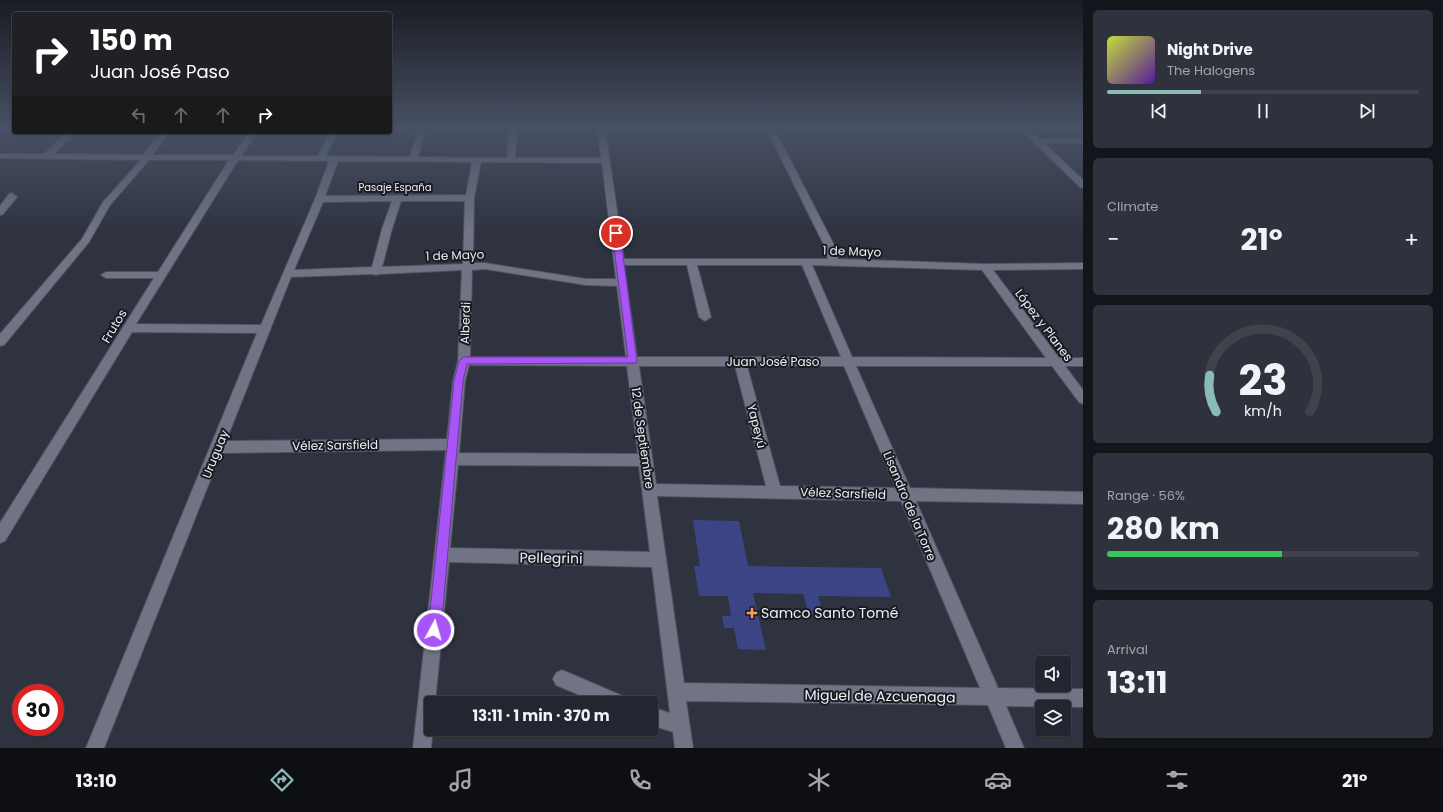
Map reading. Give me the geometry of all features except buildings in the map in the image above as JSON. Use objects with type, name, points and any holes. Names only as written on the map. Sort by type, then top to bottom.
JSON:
[{"type":"street","points":[[0,342],[5,329],[86,240],[106,204],[142,163]]},
{"type":"street","name":"Frutos","points":[[0,536],[160,275],[232,163]]},
{"type":"street","name":"Uruguay","points":[[95,748],[287,274],[320,199],[327,163]]},
{"type":"street","name":"Alberdi","points":[[422,748],[459,381],[464,361],[470,198],[476,163]]},
{"type":"street","name":"12 de Septiembre","points":[[606,163],[678,692],[684,748]]},
{"type":"street","points":[[788,163],[828,243],[834,262]]},
{"type":"street","points":[[1060,163],[1083,185]]},
{"type":"street","points":[[0,204],[8,197],[13,197],[0,212]]},
{"type":"street","points":[[376,272],[387,229],[398,198]]},
{"type":"street","name":"Pasaje España","points":[[320,199],[470,198]]},
{"type":"street","name":"1 de Mayo","points":[[620,262],[834,262],[985,267],[1083,266]]},
{"type":"street","points":[[691,263],[705,317]]},
{"type":"street","name":"Lisandro de la Torre","points":[[806,263],[1015,748]]},
{"type":"street","name":"1 de Mayo","points":[[287,274],[493,267],[586,282],[623,283]]},
{"type":"street","name":"López y Planes","points":[[985,267],[1083,399]]},
{"type":"street","points":[[106,275],[160,275]]},
{"type":"street","points":[[128,328],[265,329]]},
{"type":"street","name":"Juan José Paso","points":[[464,361],[847,360],[1083,362]]},
{"type":"street","name":"Yapeyú","points":[[740,361],[774,491]]},
{"type":"street","name":"Vélez Sarsfield","points":[[217,447],[453,444]]},
{"type":"street","points":[[452,459],[646,460]]},
{"type":"street","name":"Vélez Sarsfield","points":[[650,490],[774,491],[1083,498]]},
{"type":"street","name":"Pellegrini","points":[[442,555],[660,560]]},
{"type":"street","points":[[562,679],[602,696]]},
{"type":"street","name":"Miguel de Azcuenaga","points":[[678,692],[993,698],[1083,698]]},
{"type":"street","points":[[658,720],[663,722],[681,724]]},
{"type":"place","name":"Samco Santo Tomé","points":[[752,613]]},
{"type":"route","points":[[434,630],[459,381],[464,361],[633,361],[616,233]]}]
